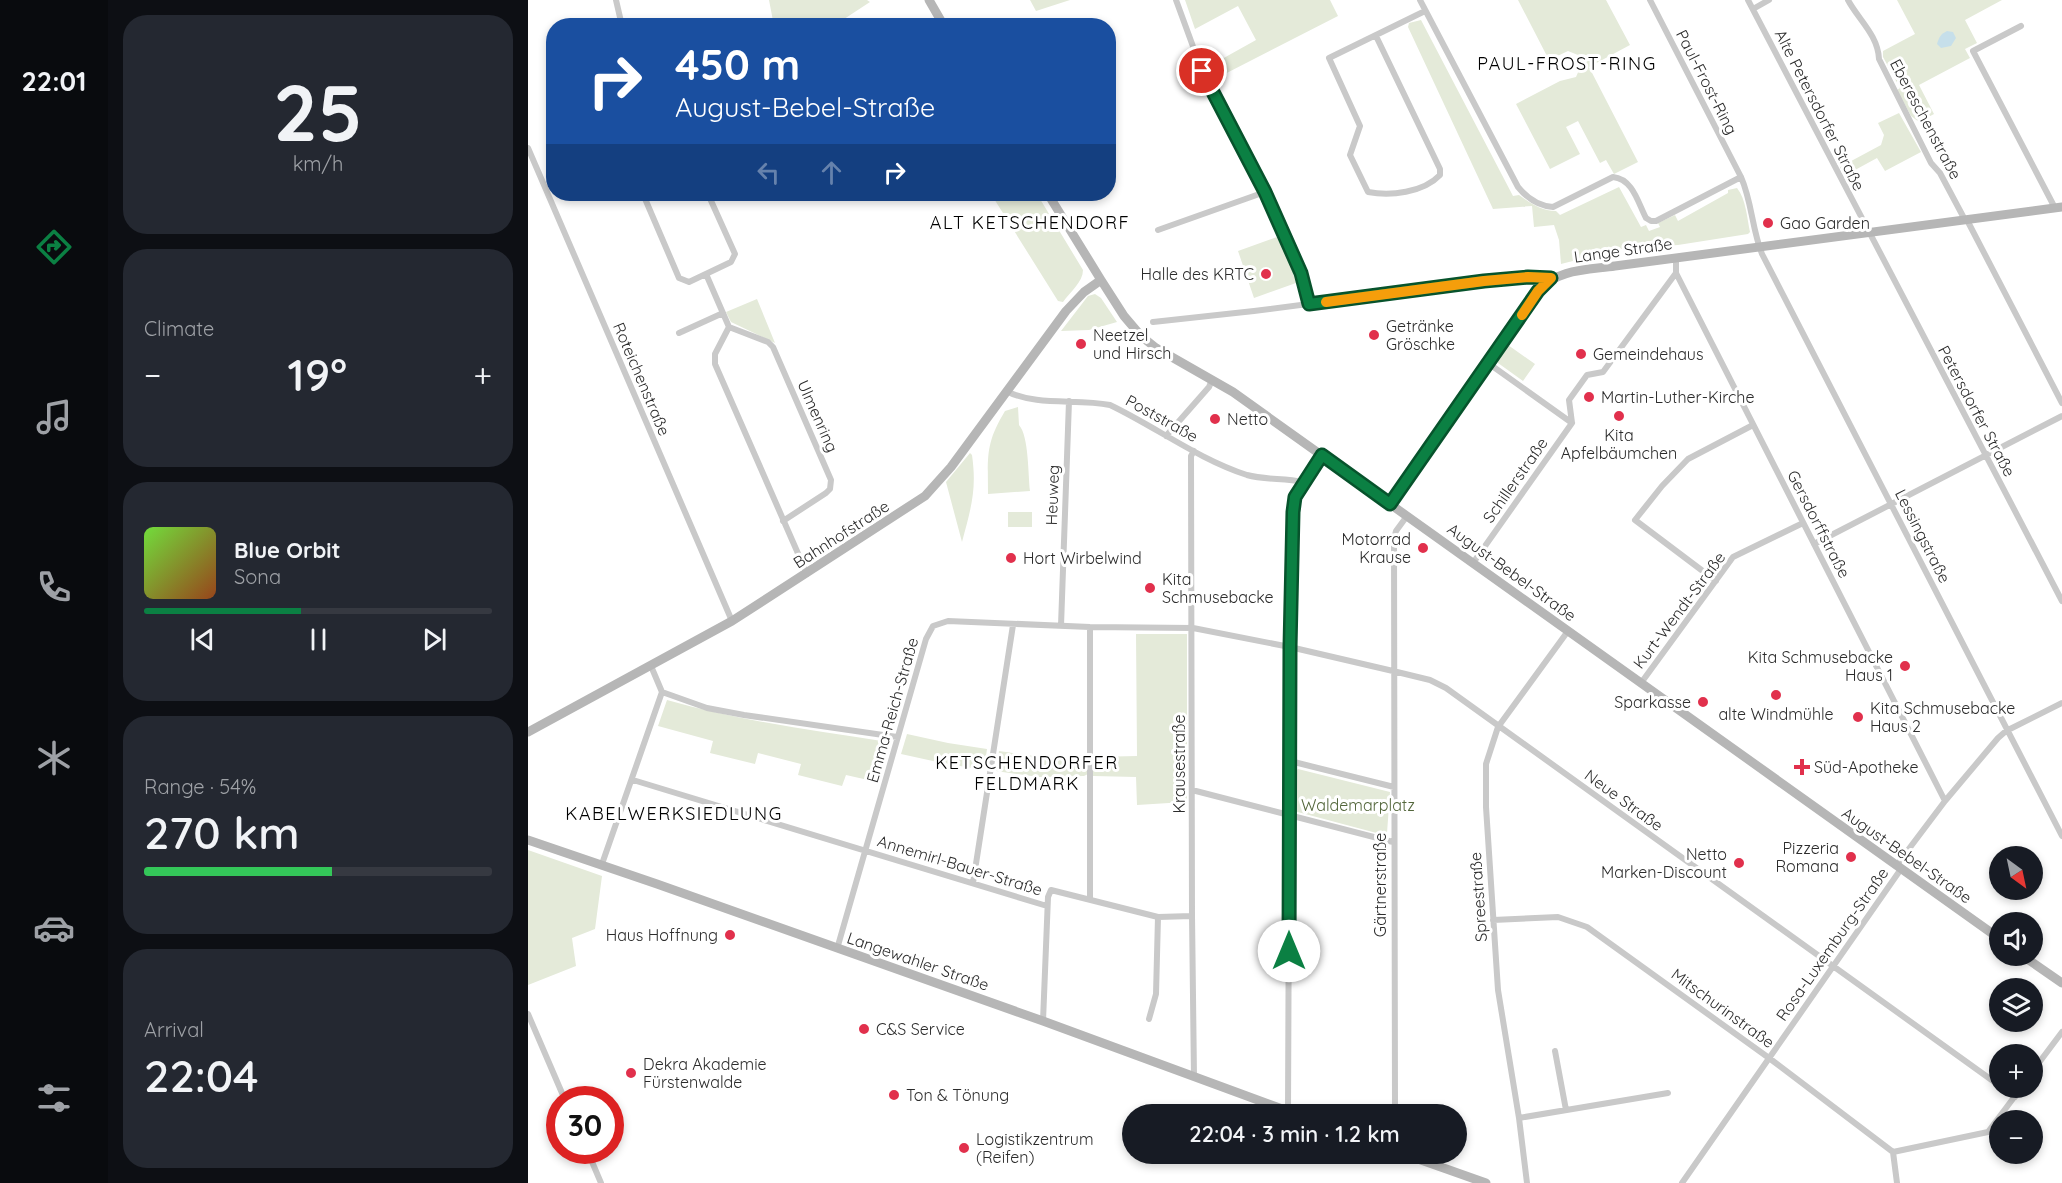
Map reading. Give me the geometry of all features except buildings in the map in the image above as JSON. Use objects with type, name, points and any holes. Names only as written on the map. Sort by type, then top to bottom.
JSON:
[{"type":"street","points":[[616,0],[620,18]]},
{"type":"street","points":[[929,0],[939,18]]},
{"type":"street","points":[[1176,0],[1202,71],[1265,192],[1301,273],[1309,304]]},
{"type":"street","points":[[1420,0],[1518,187],[1533,201],[1546,207],[1553,207],[1613,177],[1621,178],[1629,185],[1646,218],[1656,221],[1741,177]]},
{"type":"street","name":"Paul-Frost-Ring","points":[[1650,0],[1741,177],[1749,198],[1759,247]]},
{"type":"street","name":"Alte Petersdorfer Straße","points":[[1748,0],[1868,233]]},
{"type":"street","points":[[1753,9],[1769,0]]},
{"type":"street","name":"Ebereschenstraße","points":[[1848,0],[1862,19],[1878,49],[1879,59],[1931,163],[1940,173],[1966,220],[2062,404]]},
{"type":"street","points":[[1376,36],[1440,169],[1440,175],[1435,181],[1409,191],[1382,195],[1368,192],[1350,155],[1360,126],[1329,58],[1425,11]]},
{"type":"street","points":[[2021,26],[1973,51],[2060,208]]},
{"type":"street","name":"Roteichenstraße","points":[[528,148],[546,190]]},
{"type":"street","points":[[1158,230],[1265,192]]},
{"type":"street","name":"Roteichenstraße","points":[[551,201],[732,621]]},
{"type":"street","points":[[646,201],[679,278],[689,282],[731,262],[735,254],[711,201]]},
{"type":"street","name":"August-Bebel-Straße","points":[[1052,201],[1124,316],[1148,343],[1212,380],[1322,455],[1989,931]]},
{"type":"street","name":"Lange Straße","points":[[1152,322],[1495,280],[1528,277],[1551,278],[1565,273],[2060,208]]},
{"type":"street","name":"Petersdorfer Straße","points":[[1868,233],[2062,602]]},
{"type":"street","name":"Lessingstraße","points":[[1759,247],[1892,504],[2006,732],[2062,836]]},
{"type":"street","name":"Gersdorffstraße","points":[[1676,258],[1676,273],[1945,801]]},
{"type":"street","points":[[1572,423],[1569,400],[1587,375],[1603,372],[1676,273]]},
{"type":"street","points":[[706,274],[729,327],[715,354],[715,364],[807,574]]},
{"type":"street","points":[[1390,504],[1538,291],[1551,278]]},
{"type":"street","name":"Bahnhofstraße","points":[[528,732],[732,621],[925,496],[951,467],[1071,305],[1101,280]]},
{"type":"street","points":[[679,333],[723,313]]},
{"type":"street","name":"Ulmenring","points":[[729,327],[768,342],[773,347],[831,480],[830,489],[826,493],[783,521]]},
{"type":"street","points":[[1488,363],[1572,423]]},
{"type":"street","points":[[1166,436],[1209,387],[1212,380]]},
{"type":"street","name":"Poststraße","points":[[1006,391],[1033,400],[1090,401],[1110,405],[1215,462],[1258,478],[1303,482]]},
{"type":"street","name":"Heuweg","points":[[1061,626],[1069,401]]},
{"type":"street","points":[[1814,544],[2062,416]]},
{"type":"street","name":"Schillerstraße","points":[[1473,563],[1572,423]]},
{"type":"street","points":[[1716,581],[1635,519],[1688,459],[1753,425]]},
{"type":"street","name":"Krausestraße","points":[[1194,451],[1191,456],[1194,1077]]},
{"type":"street","points":[[1292,1104],[1290,647],[1293,503],[1303,482],[1322,455]]},
{"type":"street","name":"Gärtnerstraße","points":[[1395,1104],[1394,539],[1396,531],[1407,516]]},
{"type":"street","name":"Kurt-Wendt-Straße","points":[[1641,683],[1733,557],[1803,523]]},
{"type":"street","name":"Emma-Reich-Straße","points":[[837,949],[926,639],[933,626],[948,621],[1013,625],[1192,628]]},
{"type":"street","points":[[973,883],[1013,625]]},
{"type":"street","points":[[1090,627],[1090,899]]},
{"type":"street","name":"Neue Straße","points":[[1192,628],[1290,647],[1393,671],[1430,680],[1446,688],[1989,1078]]},
{"type":"street","name":"Spreestraße","points":[[1527,1183],[1498,990],[1486,807],[1486,764],[1498,727],[1568,632]]},
{"type":"street","points":[[602,864],[662,692],[651,666]]},
{"type":"street","points":[[662,692],[707,708],[897,737]]},
{"type":"street","name":"Rosa-Luxemburg-Straße","points":[[1682,1183],[1945,801],[1998,738],[2062,703]]},
{"type":"street","points":[[1290,761],[1394,788]]},
{"type":"street","name":"Annemirl-Bauer-Straße","points":[[633,780],[1047,906]]},
{"type":"street","points":[[1192,790],[1393,842]]},
{"type":"street","name":"Langewahler Straße","points":[[528,840],[602,864],[1043,1021],[1268,1104]]},
{"type":"street","points":[[1043,1021],[1047,906],[1051,890],[1158,917],[1192,916]]},
{"type":"street","points":[[1149,1019],[1156,994],[1158,917]]},
{"type":"street","name":"Mitschurinstraße","points":[[1493,920],[1558,917],[1587,927],[1769,1058],[1893,1152]]},
{"type":"street","points":[[2037,966],[2062,983]]},
{"type":"street","points":[[528,1014],[559,1086]]},
{"type":"street","points":[[2043,1057],[2062,1032]]},
{"type":"street","points":[[1555,1051],[1566,1110]]},
{"type":"street","points":[[1519,1118],[1668,1093]]},
{"type":"street","points":[[1897,1183],[1893,1152],[1988,1132],[2014,1098]]},
{"type":"street","points":[[593,1164],[601,1183]]},
{"type":"street","points":[[1432,1164],[1486,1183]]},
{"type":"green space","points":[[769,0],[867,0],[870,2],[846,18],[772,18]]},
{"type":"green space","points":[[1030,0],[1070,0],[1036,11]]},
{"type":"green space","points":[[1185,0],[1330,0],[1338,16],[1215,79],[1213,64],[1256,40],[1238,6],[1195,29]]},
{"type":"green space","points":[[1518,0],[1606,0],[1630,45],[1589,67],[1638,162],[1614,174],[1606,160],[1600,163],[1578,121],[1566,127],[1580,154],[1550,169],[1516,104],[1560,81],[1576,77],[1582,63],[1578,55],[1568,51],[1549,60]]},
{"type":"green space","points":[[1897,0],[2002,0],[1965,20],[1977,43],[1965,49],[1970,58],[1919,85],[1934,114],[1919,122],[1911,116],[1897,90],[1900,88],[1883,57],[1883,51],[1915,34]]},
{"type":"green space","points":[[1421,20],[1513,196],[1519,195],[1536,206],[1556,211],[1560,215],[1619,187],[1641,227],[1646,225],[1649,231],[1660,227],[1658,223],[1675,215],[1678,221],[1728,193],[1728,190],[1737,188],[1744,203],[1750,232],[1678,245],[1620,249],[1561,264],[1559,240],[1554,225],[1534,227],[1532,206],[1493,209],[1408,27],[1409,23]]},
{"type":"green space","points":[[1899,113],[1921,152],[1885,171],[1877,158],[1844,176],[1840,167],[1881,145],[1884,135],[1878,123]]},
{"type":"green space","points":[[995,201],[1041,201],[1083,270],[1079,283],[1063,302],[1058,301]]},
{"type":"green space","points":[[1277,237],[1290,263],[1296,283],[1254,298],[1238,251]]},
{"type":"green space","points":[[1095,294],[1101,298],[1117,322],[1089,330],[1061,331],[1088,296]]},
{"type":"green space","points":[[757,299],[775,343],[731,322],[726,312]]},
{"type":"green space","points":[[1508,345],[1535,364],[1523,381],[1498,363]]},
{"type":"green space","points":[[1018,407],[1019,425],[1025,438],[1030,491],[988,494],[988,460],[994,433],[1005,411]]},
{"type":"green space","points":[[970,453],[973,467],[973,489],[962,542],[946,482]]},
{"type":"green space","points":[[1008,512],[1032,512],[1032,527],[1008,527]]},
{"type":"green space","points":[[1136,634],[1187,634],[1187,800],[1185,802],[1137,805],[1136,777],[1093,776],[1093,757],[1137,756]]},
{"type":"green space","points":[[667,700],[749,719],[888,742],[877,782],[846,775],[842,786],[798,775],[801,764],[758,753],[755,764],[710,753],[713,741],[658,726]]},
{"type":"green space","points":[[907,734],[987,749],[984,770],[901,754]]},
{"type":"green space","points":[[999,751],[1041,757],[1084,757],[1087,759],[1088,774],[1038,777],[996,771]]},
{"type":"green space","name":"Waldemarplatz","points":[[1298,769],[1390,792],[1387,833],[1384,835],[1294,811],[1293,773]]},
{"type":"green space","points":[[528,850],[602,876],[595,929],[572,938],[576,966],[528,985]]},
{"type":"water","points":[[1947,31],[1953,32],[1956,38],[1951,46],[1941,48],[1937,44],[1939,38]]},
{"type":"slow traffic","points":[[1326,302],[1484,281],[1528,277],[1551,278],[1538,291],[1522,315]]},
{"type":"place","name":"Gao Garden","points":[[1768,223]]},
{"type":"place","name":"Halle des KRTC","points":[[1266,274]]},
{"type":"place","name":"Getränke Gröschke","points":[[1374,335]]},
{"type":"place","name":"Neetzel und Hirsch","points":[[1081,344]]},
{"type":"place","name":"Gemeindehaus","points":[[1581,354]]},
{"type":"place","name":"Martin-Luther-Kirche","points":[[1589,397]]},
{"type":"place","name":"Kita Apfelbäumchen","points":[[1619,416]]},
{"type":"place","name":"Netto","points":[[1215,419]]},
{"type":"place","name":"Motorrad Krause","points":[[1423,548]]},
{"type":"place","name":"Hort Wirbelwind","points":[[1011,558]]},
{"type":"place","name":"Kita Schmusebacke","points":[[1150,588]]},
{"type":"place","name":"Kita Schmusebacke Haus 1","points":[[1905,666]]},
{"type":"place","name":"alte Windmühle","points":[[1776,695]]},
{"type":"place","name":"Sparkasse","points":[[1703,702]]},
{"type":"place","name":"Kita Schmusebacke Haus 2","points":[[1858,717]]},
{"type":"place","name":"Süd-Apotheke","points":[[1802,767]]},
{"type":"place","name":"Pizzeria Romana","points":[[1851,857]]},
{"type":"place","name":"Netto Marken-Discount","points":[[1739,863]]},
{"type":"place","name":"Haus Hoffnung","points":[[730,935]]},
{"type":"place","name":"C&S Service","points":[[864,1029]]},
{"type":"place","name":"Dekra Akademie Fürstenwalde","points":[[631,1073]]},
{"type":"place","name":"Ton & Tönung","points":[[894,1095]]},
{"type":"place","name":"Logistikzentrum (Reifen)","points":[[964,1148]]},
{"type":"district","name":"PAUL-FROST-RING","points":[[1567,63]]},
{"type":"district","name":"ALT KETSCHENDORF","points":[[1030,222]]},
{"type":"district","name":"KETSCHENDORFER FELDMARK","points":[[1027,772]]},
{"type":"district","name":"KABELWERKSIEDLUNG","points":[[674,813]]},
{"type":"route","points":[[1202,71],[1254,168],[1301,273],[1309,304],[1484,281],[1528,277],[1551,278],[1538,291],[1390,504],[1322,455],[1295,497],[1290,647],[1289,951]]}]
